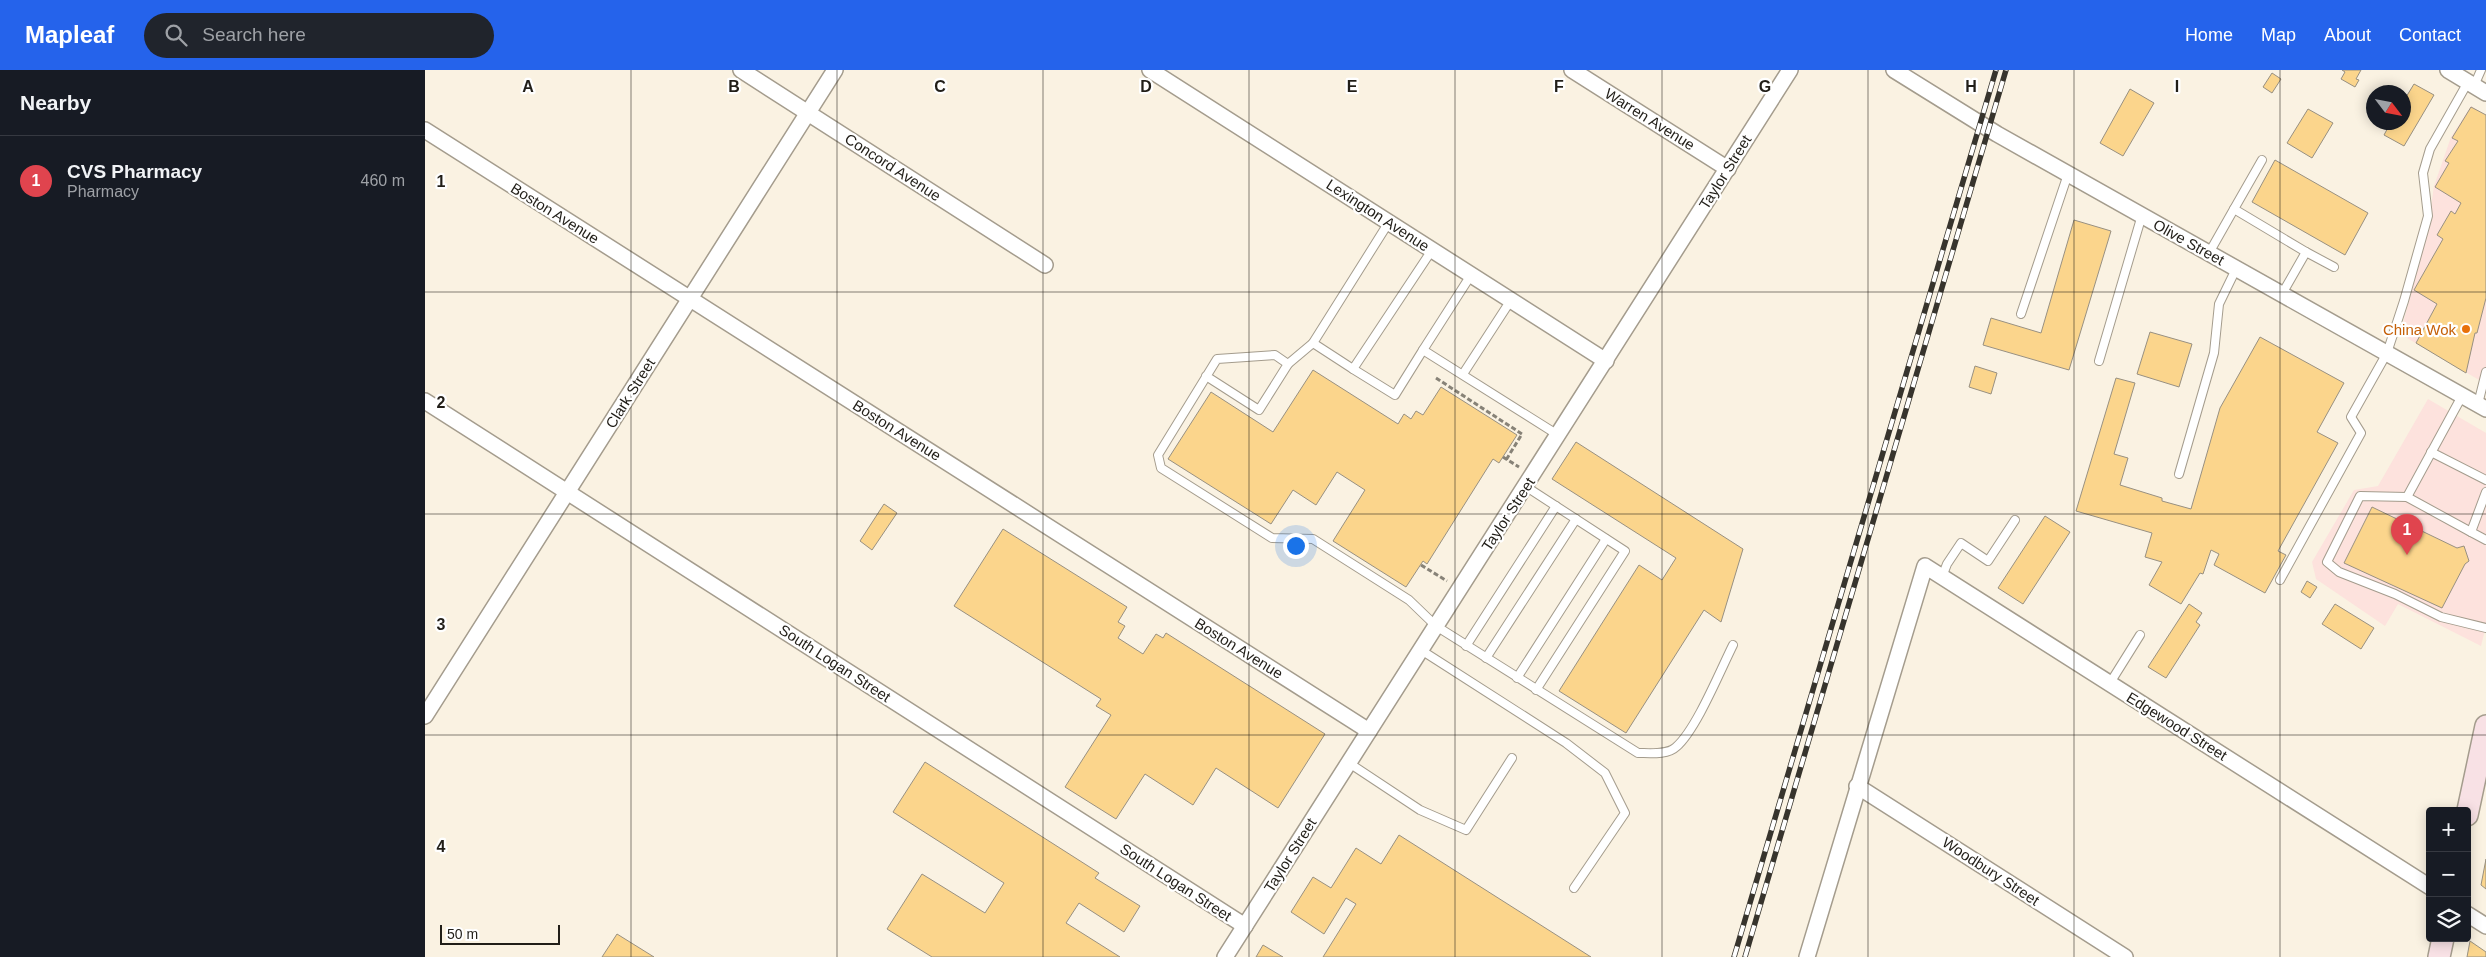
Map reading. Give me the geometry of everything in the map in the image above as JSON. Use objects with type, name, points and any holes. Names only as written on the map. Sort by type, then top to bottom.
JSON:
[{"type":"main road","points":[[2469,807],[2486,726]]},
{"type":"main road","points":[[2439,957],[2442,942]]},
{"type":"street","name":"Concord Avenue","points":[[741,70],[1045,265]]},
{"type":"street","name":"Clark Street","points":[[425,716],[835,70]]},
{"type":"street","name":"Lexington Avenue","points":[[1150,70],[1605,361]]},
{"type":"street","name":"Warren Avenue","points":[[1572,70],[1727,169]]},
{"type":"street","name":"Taylor Street","points":[[1225,957],[1790,70]]},
{"type":"street","name":"Olive Street","points":[[1894,70],[1989,129],[2482,407]]},
{"type":"street","points":[[2448,70],[2476,87]]},
{"type":"street","name":"Boston Avenue","points":[[425,130],[1369,731]]},
{"type":"street","name":"South Logan Street","points":[[425,400],[1245,926]]},
{"type":"street","name":"Edgewood Street","points":[[1857,786],[1925,566],[2426,884]]},
{"type":"street","points":[[1807,957],[1857,786]]},
{"type":"street","name":"Woodbury Street","points":[[1857,786],[2125,957]]},
{"type":"street","points":[[2471,917],[2486,926]]},
{"type":"lane","points":[[2280,580],[2361,433],[2351,417],[2387,354],[2428,216],[2423,173],[2430,149],[2476,87],[2481,70]]},
{"type":"lane","points":[[2209,253],[2262,160]]},
{"type":"lane","points":[[2021,314],[2068,174]]},
{"type":"lane","points":[[2234,209],[2334,267]]},
{"type":"lane","points":[[2099,361],[2142,215]]},
{"type":"lane","points":[[1205,376],[1259,410],[1288,364],[1313,343],[1389,222]]},
{"type":"lane","points":[[1353,369],[1432,250]]},
{"type":"lane","points":[[2282,294],[2306,252]]},
{"type":"lane","points":[[2179,474],[2214,353],[2219,304],[2236,269]]},
{"type":"lane","points":[[1313,343],[1395,395],[1471,275]]},
{"type":"lane","points":[[1463,374],[1511,300]]},
{"type":"lane","points":[[1423,350],[1558,435]]},
{"type":"lane","points":[[1288,364],[1275,355],[1217,359],[1158,455],[1161,468],[1272,538],[1313,540],[1409,600],[1436,626],[1466,646],[1638,753],[1653,754],[1675,749],[1690,730],[1733,645]]},
{"type":"lane","points":[[2482,407],[2486,372]]},
{"type":"lane","points":[[2407,497],[2463,396]]},
{"type":"lane","points":[[2431,452],[2486,480]]},
{"type":"lane","points":[[1525,486],[1625,551],[1536,690]]},
{"type":"lane","points":[[2471,532],[2486,492]]},
{"type":"lane","points":[[2486,540],[2407,497],[2359,496],[2327,562],[2339,572],[2395,594],[2441,617],[2486,628]]},
{"type":"lane","points":[[1466,646],[1556,506]]},
{"type":"lane","points":[[1486,658],[1576,519]]},
{"type":"lane","points":[[1942,577],[1947,564],[1961,543],[1988,561],[2015,520]]},
{"type":"lane","points":[[1517,678],[1606,539]]},
{"type":"lane","points":[[2110,683],[2140,635]]},
{"type":"lane","points":[[1421,650],[1566,743],[1605,773],[1625,813],[1574,888]]},
{"type":"lane","points":[[1349,763],[1420,810],[1467,830],[1512,758]]},
{"type":"path","points":[[1436,378],[1522,434],[1505,459],[1519,468]]},
{"type":"path","points":[[1421,565],[1447,582]]},
{"type":"shaded area","points":[[2471,106],[2486,115],[2486,384],[2400,334],[2427,234],[2434,186],[2451,137]]},
{"type":"shaded area","points":[[2428,399],[2486,433],[2486,626],[2481,646],[2398,604],[2385,626],[2316,579],[2312,562],[2354,490],[2378,486]]},
{"type":"building","points":[[2342,70],[2361,70],[2356,79],[2359,80],[2355,87],[2341,79],[2345,72]]},
{"type":"building","points":[[2272,73],[2281,79],[2272,93],[2263,87]]},
{"type":"building","points":[[2414,84],[2434,95],[2404,146],[2384,135],[2387,130],[2411,130],[2411,89]]},
{"type":"building","points":[[2130,89],[2154,103],[2123,156],[2100,143]]},
{"type":"building","points":[[2471,107],[2486,115],[2486,298],[2477,333],[2475,333],[2466,373],[2416,343],[2437,304],[2414,290],[2443,239],[2437,235],[2451,211],[2455,214],[2461,203],[2435,187],[2449,163],[2445,161],[2458,141],[2452,138]]},
{"type":"building","points":[[2308,109],[2333,123],[2312,158],[2287,143]]},
{"type":"building","points":[[2275,160],[2368,213],[2345,255],[2252,202]]},
{"type":"building","points":[[2074,220],[2111,231],[2069,370],[1983,345],[1991,318],[2041,333]]},
{"type":"building","points":[[2150,332],[2192,344],[2179,387],[2137,374]]},
{"type":"building","points":[[2260,337],[2344,383],[2317,432],[2338,443],[2278,551],[2286,555],[2265,593],[2214,565],[2219,554],[2211,550],[2203,574],[2200,573],[2181,604],[2149,585],[2162,562],[2145,557],[2152,533],[2076,511],[2116,378],[2135,383],[2114,454],[2128,458],[2120,485],[2162,498],[2162,501],[2191,509],[2220,408]]},
{"type":"building","points":[[1975,366],[1997,373],[1991,394],[1969,387]]},
{"type":"building","points":[[1313,370],[1398,424],[1404,414],[1411,419],[1416,411],[1423,415],[1441,387],[1517,435],[1499,463],[1493,459],[1427,564],[1423,561],[1406,587],[1333,541],[1365,490],[1337,472],[1316,505],[1293,490],[1271,524],[1168,459],[1211,392],[1273,432]]},
{"type":"building","points":[[1576,442],[1743,549],[1721,622],[1704,610],[1626,733],[1559,691],[1639,565],[1662,580],[1676,558],[1552,479]]},
{"type":"building","points":[[884,504],[897,513],[872,550],[860,541]]},
{"type":"building","points":[[2372,507],[2457,548],[2464,546],[2469,561],[2465,564],[2442,608],[2344,563]]},
{"type":"building","points":[[2045,516],[2070,532],[2023,604],[1998,588]]},
{"type":"building","points":[[1003,529],[1127,607],[1118,622],[1125,626],[1118,638],[1143,654],[1156,634],[1163,638],[1166,633],[1325,734],[1278,808],[1216,768],[1193,805],[1145,774],[1116,819],[1065,787],[1111,715],[1096,706],[1101,699],[954,606]]},
{"type":"building","points":[[2307,581],[2317,587],[2310,598],[2301,592]]},
{"type":"building","points":[[2189,604],[2202,613],[2196,622],[2200,625],[2166,678],[2148,667]]},
{"type":"building","points":[[2335,604],[2374,628],[2361,649],[2322,624]]},
{"type":"building","points":[[925,762],[1099,873],[1095,878],[1140,906],[1124,932],[1079,903],[1066,923],[1120,957],[932,957],[887,929],[922,874],[985,913],[1004,883],[893,812]]},
{"type":"building","points":[[1399,835],[1591,957],[1323,957],[1356,904],[1346,898],[1324,934],[1291,912],[1313,877],[1331,888],[1356,848],[1381,864]]},
{"type":"building","points":[[2486,859],[2486,889],[2481,885]]},
{"type":"building","points":[[617,934],[654,957],[602,957]]},
{"type":"building","points":[[2471,942],[2486,952],[2486,957],[2467,957]]},
{"type":"building","points":[[1263,945],[1283,957],[1256,957]]},
{"type":"railway","points":[[1734,957],[1996,70]]},
{"type":"railway","points":[[1745,957],[2006,70]]},
{"type":"place","name":"China Wok","points":[[2466,329]]},
{"type":"place","name":"CVS Pharmacy","points":[[2407,555]]}]
